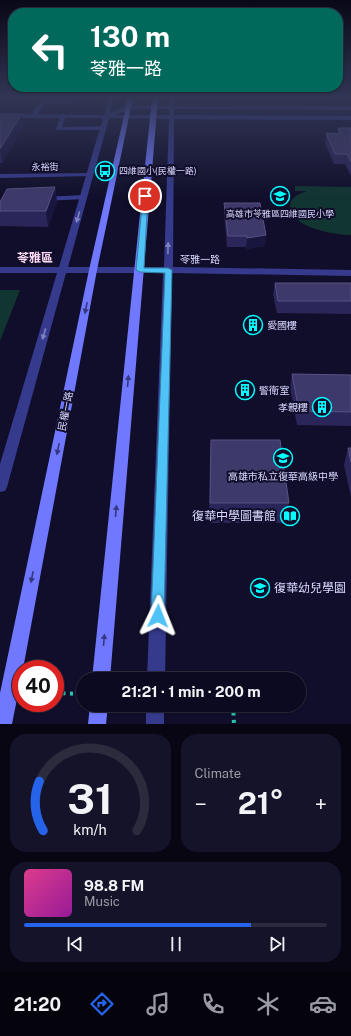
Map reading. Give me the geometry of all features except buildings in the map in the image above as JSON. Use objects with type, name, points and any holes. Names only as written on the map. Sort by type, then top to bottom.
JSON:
[{"type":"main road","name":"民權一路","points":[[3,724],[93,270],[125,132]]},
{"type":"main road","points":[[102,672],[140,270],[161,132]]},
{"type":"main road","points":[[97,724],[98,712]]},
{"type":"street","points":[[0,487],[103,132]]},
{"type":"street","points":[[156,672],[168,270],[163,132]]},
{"type":"street","name":"永裕街","points":[[0,176],[90,175]]},
{"type":"street","points":[[38,200],[83,197]]},
{"type":"street","name":"苓雅一路","points":[[0,270],[168,270],[351,273]]},
{"type":"street","points":[[155,712],[156,724]]},
{"type":"path","points":[[64,693],[76,694]]},
{"type":"path","points":[[233,712],[234,724]]},
{"type":"green space","points":[[295,186],[351,187],[351,235],[325,232],[305,225],[297,220],[292,214],[290,206],[292,200],[301,193],[307,191],[295,191]]},
{"type":"green space","points":[[0,290],[20,290],[0,341]]},
{"type":"place","name":"四維國小(民權一路)","points":[[105,171]]},
{"type":"place","name":"高雄市苓雅區四維國民小學","points":[[280,196]]},
{"type":"place","name":"愛國樓","points":[[253,325]]},
{"type":"place","name":"警衛室","points":[[245,390]]},
{"type":"place","name":"孝親樓","points":[[322,407]]},
{"type":"place","name":"高雄市私立復華高級中學","points":[[283,458]]},
{"type":"place","name":"復華中學圖書館","points":[[290,516]]},
{"type":"place","name":"復華幼兒學園","points":[[260,588]]},
{"type":"district","name":"苓雅區","points":[[35,258]]},
{"type":"route","points":[[145,196],[140,270],[168,270],[158,616]]}]
